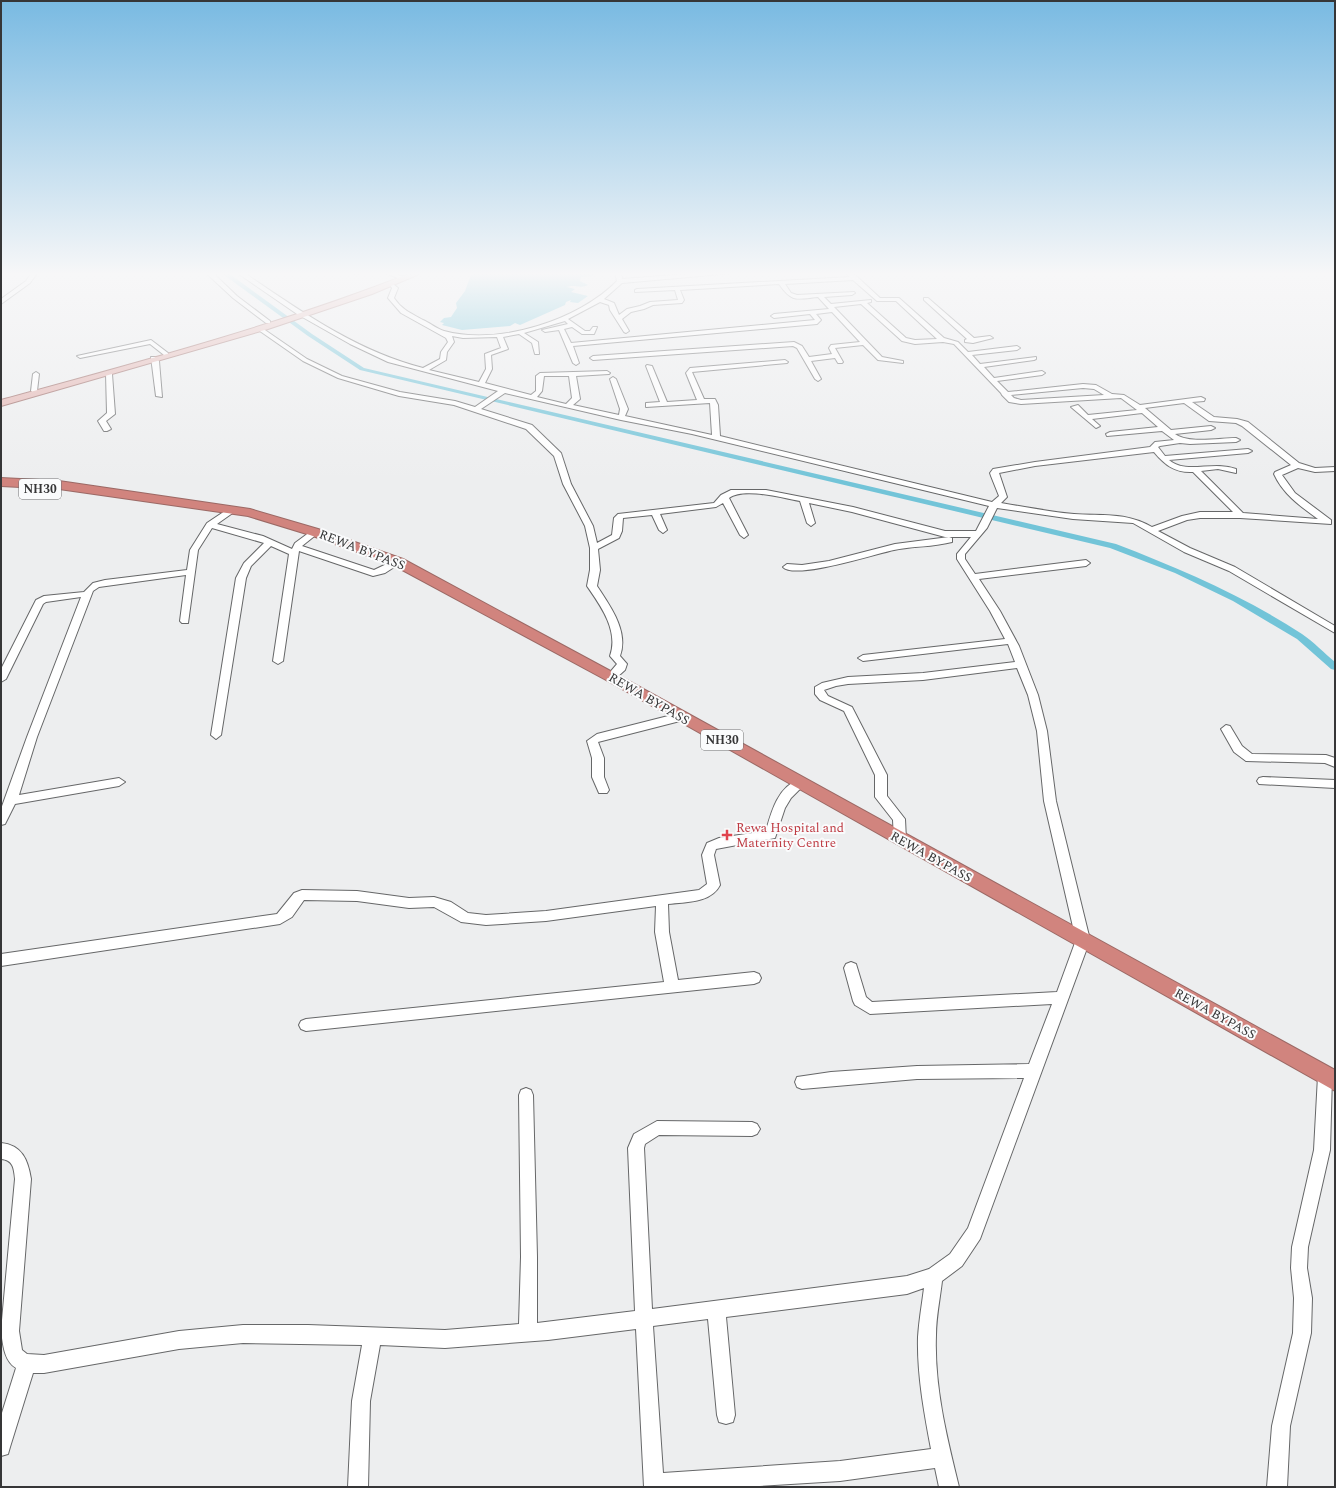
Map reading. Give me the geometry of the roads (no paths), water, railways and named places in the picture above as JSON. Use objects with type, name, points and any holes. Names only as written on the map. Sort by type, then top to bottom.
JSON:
[{"type":"highway","name":"REWA BYPASS","points":[[3,485],[59,485],[144,496],[230,510],[269,518],[314,532],[398,562],[473,601],[611,677],[680,717],[1083,940],[1330,1079]]},
{"type":"highway","name":"REWA BYPASS","points":[[3,485],[41,489],[76,488]]},
{"type":"main road","points":[[1,404],[109,374],[166,354],[209,341]]},
{"type":"main road","points":[[1,400],[216,341]]},
{"type":"street","points":[[278,341],[294,353],[329,373],[399,394],[477,408],[526,426],[556,452],[560,459],[567,484],[588,526],[594,548],[595,570],[592,586],[610,612],[619,645],[615,656],[622,664],[621,668],[611,677]]},
{"type":"street","points":[[349,341],[376,355],[424,370],[503,391],[716,438],[993,506],[1073,516],[1127,519],[1135,521],[1187,550],[1232,569],[1335,630]]},
{"type":"street","points":[[450,341],[450,346]]},
{"type":"street","points":[[424,370],[441,362],[444,358],[444,352],[450,346],[462,341]]},
{"type":"street","points":[[481,384],[489,369],[488,354],[505,348],[502,341]]},
{"type":"street","points":[[534,341],[537,353]]},
{"type":"street","points":[[567,341],[576,363]]},
{"type":"street","points":[[568,345],[610,341]]},
{"type":"street","points":[[639,341],[642,354]]},
{"type":"street","points":[[593,358],[642,354],[733,341]]},
{"type":"street","points":[[786,341],[798,346],[818,379]]},
{"type":"street","points":[[912,341],[923,341]]},
{"type":"street","points":[[949,341],[956,343],[965,341]]},
{"type":"street","points":[[80,356],[151,342],[166,354]]},
{"type":"street","points":[[807,359],[839,359],[832,348],[833,346],[865,343],[883,361],[900,362]]},
{"type":"street","points":[[956,343],[1004,394],[1012,400],[1021,402],[1053,399],[1087,399],[1110,396],[1126,398],[1168,430],[1178,440]]},
{"type":"street","points":[[968,354],[1018,348]]},
{"type":"street","points":[[979,366],[1034,358]]},
{"type":"street","points":[[155,359],[160,396]]},
{"type":"street","points":[[701,401],[689,373],[692,369],[784,362]]},
{"type":"street","points":[[649,366],[664,404]]},
{"type":"street","points":[[567,406],[576,399],[572,373]]},
{"type":"street","points":[[533,397],[539,391],[540,375],[607,373]]},
{"type":"street","points":[[991,380],[1042,373]]},
{"type":"street","points":[[34,390],[36,374]]},
{"type":"street","points":[[107,429],[102,421],[111,414],[112,396],[109,374]]},
{"type":"street","points":[[613,379],[624,409],[621,418]]},
{"type":"street","points":[[1004,394],[1083,386],[1096,387],[1110,396]]},
{"type":"street","points":[[477,408],[503,391]]},
{"type":"street","points":[[1086,417],[1201,399]]},
{"type":"street","points":[[649,405],[710,400],[713,402],[716,438]]},
{"type":"street","points":[[1185,401],[1212,419],[1237,421],[1245,424],[1296,465],[1314,470],[1335,470]]},
{"type":"street","points":[[1075,407],[1096,426]]},
{"type":"street","points":[[1110,434],[1211,428]]},
{"type":"street","points":[[1233,471],[1218,466],[1195,469],[1174,468],[1163,458],[1156,449],[1155,445],[1178,440],[1197,442],[1236,440]]},
{"type":"street","points":[[960,554],[980,531],[993,506],[1003,497],[994,477],[994,473],[996,471],[1035,464],[1156,449]]},
{"type":"street","points":[[1163,458],[1248,451]]},
{"type":"street","points":[[1296,465],[1293,468],[1283,470],[1278,474],[1281,482],[1292,494],[1331,522]]},
{"type":"street","points":[[1195,469],[1228,500],[1240,515]]},
{"type":"street","points":[[1,1151],[10,1151],[18,1158],[22,1166],[23,1179],[10,1331],[13,1351],[19,1361],[26,1365],[44,1364],[179,1340],[243,1334],[373,1336],[445,1339],[528,1332],[644,1319],[907,1285],[934,1276],[956,1260],[974,1233],[1060,998],[1083,940],[1050,801],[1042,732],[1034,695],[1011,641],[995,611],[961,559],[960,554],[947,537],[854,510],[756,491],[734,492],[724,497],[720,503],[716,505],[655,511],[619,517],[616,536],[594,548]]},
{"type":"street","points":[[724,497],[744,535]]},
{"type":"street","points":[[803,499],[811,523]]},
{"type":"street","points":[[185,621],[190,572],[194,550],[210,525],[230,510]]},
{"type":"street","points":[[655,511],[663,530]]},
{"type":"street","points":[[1152,530],[1185,518],[1200,515],[1240,515],[1331,522]]},
{"type":"street","points":[[210,525],[250,535],[373,573],[382,571],[398,562]]},
{"type":"street","points":[[787,567],[812,568],[834,564],[895,547],[980,531]]},
{"type":"street","points":[[278,661],[295,550],[314,532]]},
{"type":"street","points":[[216,735],[241,578],[247,565],[270,542]]},
{"type":"street","points":[[973,577],[1086,563]]},
{"type":"street","points":[[1,821],[11,801],[32,737],[87,594],[92,587],[105,582],[190,572]]},
{"type":"street","points":[[1,679],[39,602],[44,599],[87,594]]},
{"type":"street","points":[[863,658],[1011,641]]},
{"type":"street","points":[[900,840],[899,819],[881,797],[881,775],[848,709],[824,698],[820,694],[819,689],[829,684],[847,681],[910,678],[1022,664]]},
{"type":"street","points":[[603,790],[598,778],[598,758],[592,741],[598,738],[680,717]]},
{"type":"street","points":[[1226,729],[1238,749],[1250,758],[1326,759],[1335,763]]},
{"type":"street","points":[[11,801],[119,782]]},
{"type":"street","points":[[1263,782],[1335,784]]},
{"type":"street","points":[[1,960],[280,919],[287,916],[296,898],[302,895],[357,896],[408,903],[434,902],[446,906],[466,918],[486,920],[546,916],[701,894],[711,889],[714,880],[708,855],[711,846],[720,843],[771,835],[778,807],[787,795],[800,784]]},
{"type":"street","points":[[662,900],[662,932],[672,986]]},
{"type":"street","points":[[851,968],[860,1001],[870,1008],[1060,998]]},
{"type":"street","points":[[306,1025],[754,978]]},
{"type":"street","points":[[802,1082],[862,1075],[935,1070],[1033,1071]]},
{"type":"street","points":[[1277,1487],[1281,1426],[1302,1333],[1304,1298],[1299,1268],[1300,1247],[1306,1215],[1315,1186],[1322,1150],[1330,1079]]},
{"type":"street","points":[[526,1095],[529,1257],[528,1332]]},
{"type":"street","points":[[752,1129],[657,1128],[639,1139],[636,1148],[654,1485],[840,1471],[942,1457]]},
{"type":"street","points":[[934,1276],[927,1336],[929,1378],[942,1457],[949,1487]]},
{"type":"street","points":[[716,1310],[726,1415]]},
{"type":"street","points":[[358,1487],[362,1401],[373,1336]]},
{"type":"street","points":[[1,1446],[26,1365]]},
{"type":"waterway","points":[[320,341],[362,369],[1113,546],[1178,571],[1236,599],[1300,637],[1335,667]]},
{"type":"place","name":"Rewa Hospital and Maternity Centre","points":[[727,835]]}]
